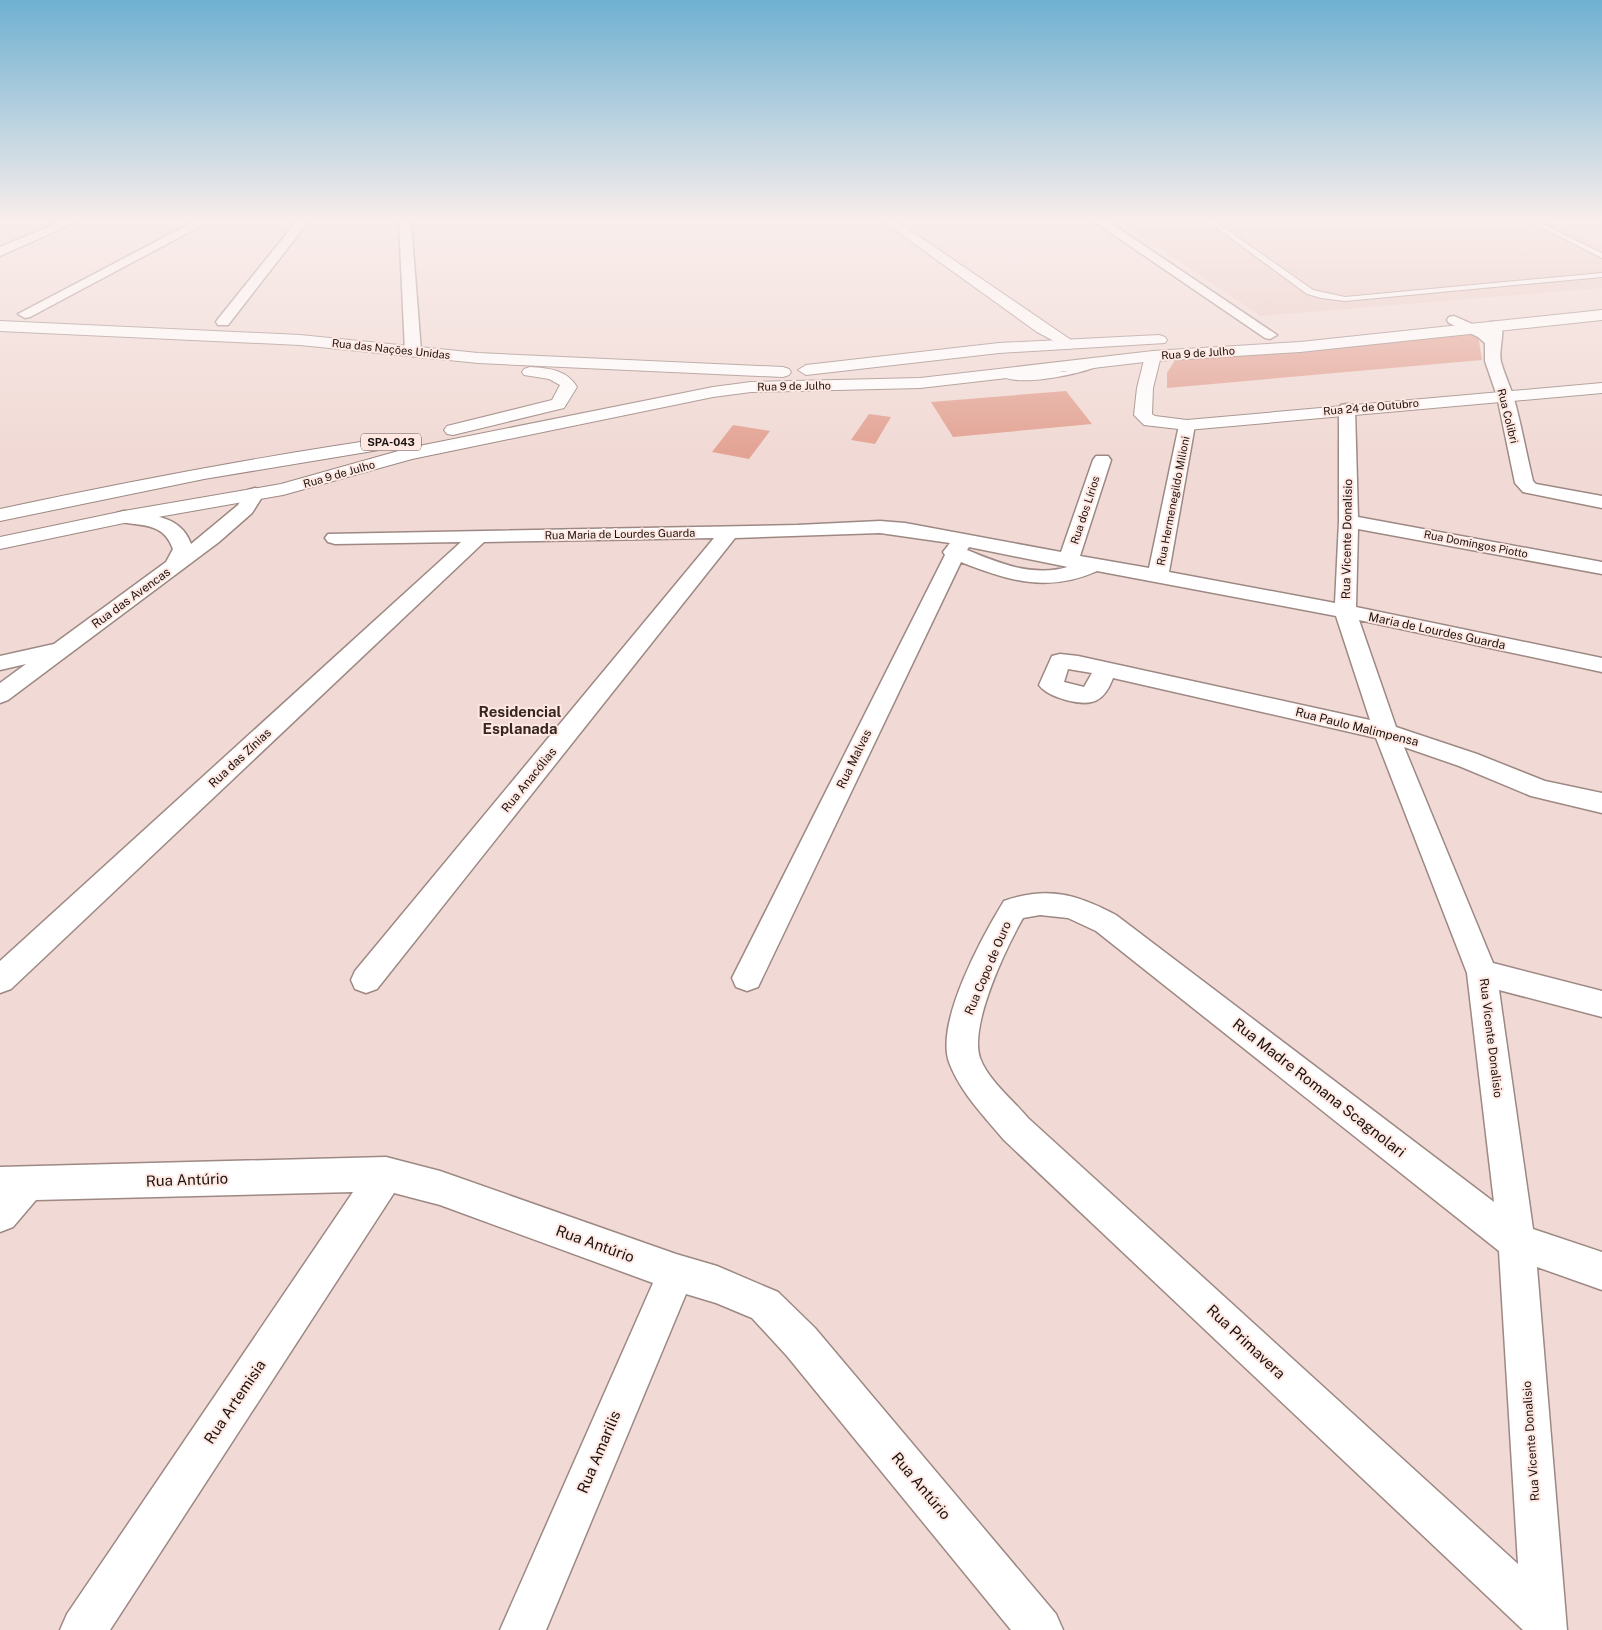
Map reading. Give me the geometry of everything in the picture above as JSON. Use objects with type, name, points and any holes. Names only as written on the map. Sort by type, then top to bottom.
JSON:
[{"type":"main road","points":[[998,298],[1042,329],[1077,347],[1083,354],[1079,359],[1053,368]]},
{"type":"main road","name":"Rua 9 de Julho","points":[[0,515],[85,496],[248,465],[349,447],[409,440],[453,430],[711,382],[999,348],[1018,341],[1069,344],[1270,334],[1602,310]]},
{"type":"main road","name":"Rua 9 de Julho","points":[[0,543],[124,517],[284,489],[410,454],[713,392],[751,387],[920,382],[1153,356],[1300,347],[1602,315]]},
{"type":"main road","name":"Rua das Nações Unidas","points":[[0,326],[300,340],[478,358],[783,372]]},
{"type":"main road","points":[[1202,353],[1212,348],[1262,343],[1275,338],[1270,334]]},
{"type":"main road","name":"Rua das Nações Unidas","points":[[0,336],[272,349],[434,368],[543,373],[563,379],[570,387],[558,404],[453,430]]},
{"type":"main road","points":[[999,348],[978,359],[988,365],[1019,371]]},
{"type":"main road","points":[[751,387],[777,381],[883,378],[944,371],[945,364],[923,356]]},
{"type":"main road","name":"Rua 24 de Outubro","points":[[1153,356],[1145,388],[1143,415],[1150,420],[1187,424],[1602,388]]},
{"type":"main road","points":[[248,465],[260,478],[255,494]]},
{"type":"main road","points":[[84,525],[67,523],[57,518],[64,508],[85,496]]},
{"type":"street","points":[[25,314],[56,298]]},
{"type":"street","points":[[223,322],[242,298]]},
{"type":"street","points":[[410,298],[413,351]]},
{"type":"street","points":[[1216,298],[1270,334]]},
{"type":"street","points":[[1454,320],[1483,334],[1492,342]]},
{"type":"street","name":"Rua Colibri","points":[[1494,325],[1496,334],[1492,342],[1493,361],[1505,396],[1524,482],[1530,488],[1602,502]]},
{"type":"street","name":"Rua Vicente Donalisio","points":[[1346,409],[1349,521],[1345,611],[1386,732],[1482,973],[1517,1242],[1545,1624]]},
{"type":"street","name":"Rua Hermenegildo Milioni","points":[[1158,578],[1187,424]]},
{"type":"street","name":"Rua dos Lírios","points":[[1068,561],[1102,460]]},
{"type":"street","name":"Rua das Avencas","points":[[0,696],[60,649],[172,569],[245,509],[255,494]]},
{"type":"street","points":[[124,517],[164,524],[173,528],[180,537],[183,549],[172,569]]},
{"type":"street","name":"Rua Domingos Piotto","points":[[1349,521],[1602,568]]},
{"type":"street","name":"Rua Maria de Lourdes Guarda","points":[[335,538],[729,532],[880,527],[905,529],[959,546],[1028,576],[1042,578],[1058,577],[1095,566]]},
{"type":"street","name":"Rua Anacólias","points":[[366,980],[729,532]]},
{"type":"street","name":"Rua das Zínias","points":[[0,980],[479,536]]},
{"type":"street","name":"Rua Maria de Lourdes Guarda","points":[[959,546],[1095,566]]},
{"type":"street","name":"Rua Malvas","points":[[747,978],[959,546]]},
{"type":"street","name":"Maria de Lourdes Guarda","points":[[1095,566],[1345,611],[1602,665]]},
{"type":"street","points":[[0,663],[60,649]]},
{"type":"street","name":"Rua Paulo Malimpensa","points":[[1105,670],[1386,732],[1468,760],[1540,789],[1602,803]]},
{"type":"street","name":"Rua Copo de Ouro","points":[[963,1054],[967,1012],[1004,925],[1014,910],[1039,902]]},
{"type":"street","name":"Rua Madre Romana Scagnolari","points":[[1039,902],[1077,907],[1106,923],[1517,1242],[1602,1271]]},
{"type":"street","points":[[1482,973],[1602,1004]]},
{"type":"street","name":"Rua Primavera","points":[[963,1054],[977,1082],[1016,1128],[1545,1624]]},
{"type":"street","name":"Rua Antúrio","points":[[14,1184],[386,1174],[440,1188],[676,1273],[717,1285],[765,1305],[801,1342],[1027,1622]]},
{"type":"street","name":"Rua Artemisia","points":[[83,1630],[386,1174]]},
{"type":"street","points":[[0,1214],[14,1184]]},
{"type":"street","name":"Rua Amarilis","points":[[523,1630],[676,1273]]},
{"type":"lane","points":[[1332,298],[1355,298]]},
{"type":"lane","points":[[996,374],[1041,378],[1082,372],[1098,363]]},
{"type":"shaded area","points":[[1234,298],[1479,298],[1261,316]]},
{"type":"shaded area","points":[[1471,332],[1478,335],[1482,360],[1167,388],[1167,373],[1175,360],[1313,351]]},
{"type":"shaded area","points":[[1066,391],[1092,424],[953,437],[931,402]]},
{"type":"shaded area","points":[[869,414],[891,417],[875,444],[851,440]]},
{"type":"shaded area","points":[[733,425],[770,431],[749,459],[712,452]]},
{"type":"district","name":"Residencial Esplanada","points":[[520,720]]}]
